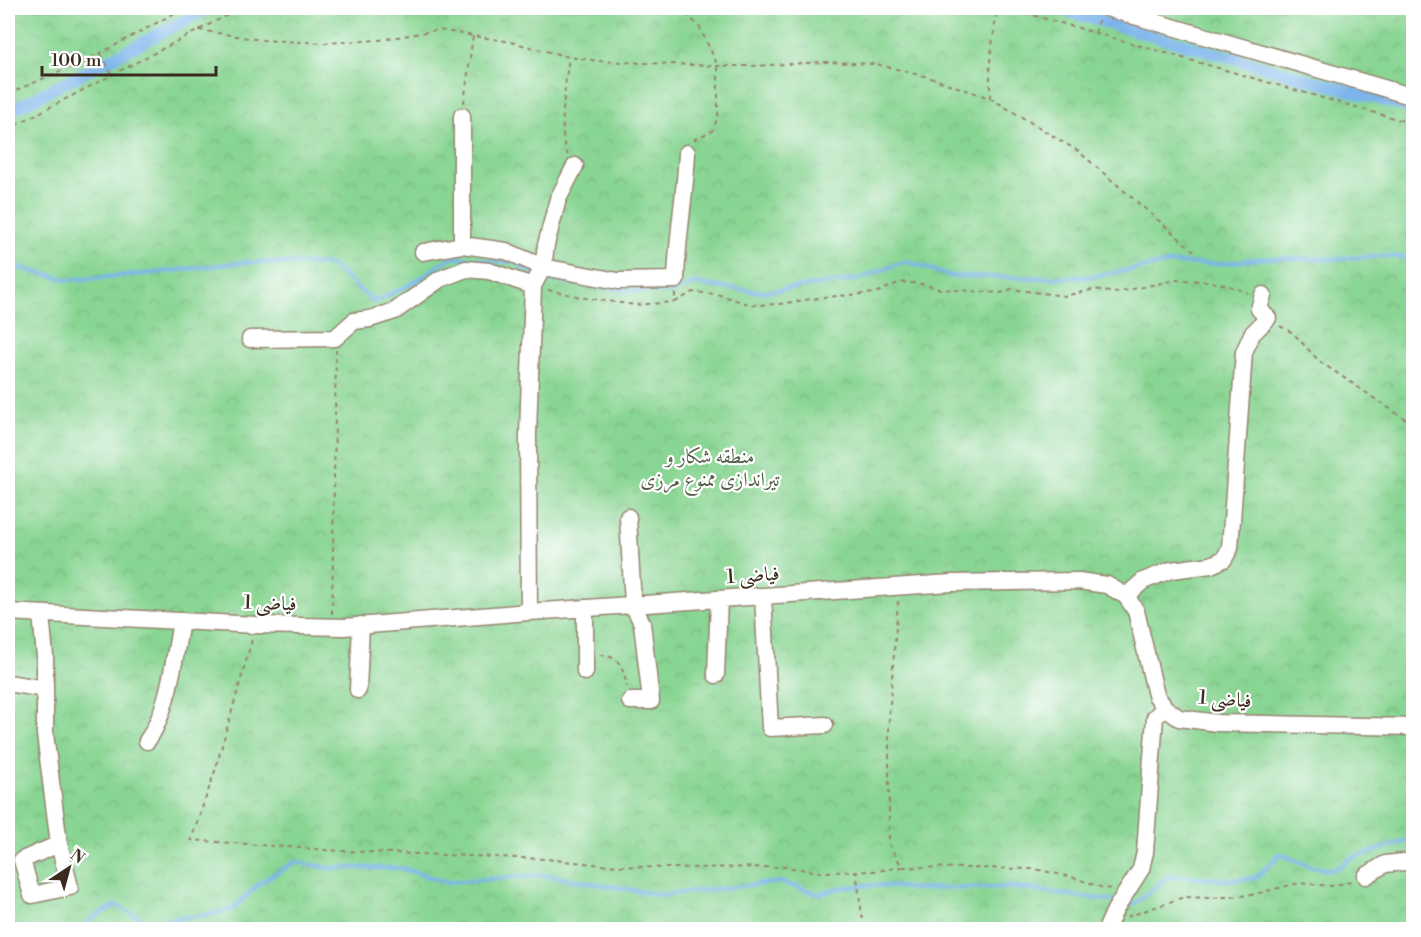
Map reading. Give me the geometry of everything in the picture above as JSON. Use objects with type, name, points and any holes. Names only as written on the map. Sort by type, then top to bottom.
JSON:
[{"type":"street","points":[[1107,8],[1413,97]]},
{"type":"street","points":[[462,116],[462,246]]},
{"type":"street","points":[[250,339],[335,338],[354,321],[396,311],[441,279],[466,269],[618,281],[676,280],[677,242],[685,190],[687,153]]},
{"type":"street","points":[[529,612],[528,434],[538,276],[558,199],[574,166]]},
{"type":"street","points":[[423,252],[462,246],[506,251],[538,276]]},
{"type":"street","points":[[1117,909],[1141,869],[1145,852],[1155,717],[1165,708],[1156,695],[1136,612],[1126,596],[1143,581],[1171,570],[1211,565],[1224,559],[1230,548],[1244,352],[1252,334],[1268,318],[1259,309],[1262,297]]},
{"type":"street","points":[[628,517],[633,605],[642,623],[651,701],[630,701]]},
{"type":"street","name":"فیاضی 1","points":[[8,612],[256,626],[332,627],[951,583],[1078,581],[1107,585],[1126,596]]},
{"type":"street","points":[[763,596],[770,728],[825,726]]},
{"type":"street","points":[[716,675],[719,599]]},
{"type":"street","points":[[585,608],[585,672]]},
{"type":"street","points":[[41,614],[45,656],[45,734],[59,843]]},
{"type":"street","points":[[147,741],[156,729],[159,719],[173,669],[181,621]]},
{"type":"street","points":[[358,690],[361,625]]},
{"type":"street","points":[[8,683],[45,689]]},
{"type":"street","name":"فیاضی 1","points":[[1165,708],[1179,718],[1218,723],[1413,726]]},
{"type":"street","points":[[1366,876],[1385,864],[1413,861]]},
{"type":"path","points":[[8,94],[102,54],[184,8]]},
{"type":"path","points":[[8,129],[242,8]]},
{"type":"path","points":[[679,8],[699,26],[718,66],[715,124],[712,131],[686,143],[687,153]]},
{"type":"path","points":[[990,98],[990,62],[997,8]]},
{"type":"path","points":[[1008,8],[1413,124]]},
{"type":"path","points":[[1095,33],[1096,28]]},
{"type":"path","points":[[199,30],[261,40],[325,43],[379,40],[438,30],[511,42],[569,57],[599,61],[718,66],[826,62],[876,64],[928,76],[990,98],[1078,151],[1194,251]]},
{"type":"path","points":[[462,116],[473,35]]},
{"type":"path","points":[[102,54],[112,75]]},
{"type":"path","points":[[569,57],[563,130],[564,150],[574,166]]},
{"type":"path","points":[[538,276],[586,298],[635,305],[675,302],[693,292],[717,294],[751,305],[779,304],[876,293],[900,282],[922,284],[940,290],[1001,293],[1011,289],[1065,296],[1095,289],[1114,293],[1176,280],[1206,281],[1227,285],[1262,297]]},
{"type":"path","points":[[675,296],[675,302]]},
{"type":"path","points":[[1268,318],[1293,333],[1319,361],[1413,425]]},
{"type":"path","points":[[332,627],[338,362],[335,338]]},
{"type":"path","points":[[899,587],[889,717],[889,844],[902,867]]},
{"type":"path","points":[[256,626],[214,774],[191,840],[342,851],[665,868],[784,867],[820,872],[877,871],[902,867],[1034,869],[1072,877],[1103,888],[1117,909],[1130,917],[1184,897],[1211,898],[1251,895],[1299,883],[1332,886],[1366,876]]},
{"type":"path","points":[[585,655],[609,655],[622,666],[630,701]]},
{"type":"path","points":[[856,870],[864,930]]},
{"type":"green space","name":"منطقه شکار و تیراندازی ممنوع مرزی","points":[[8,8],[1413,8],[1413,929],[8,929]]},
{"type":"waterway","points":[[8,112],[209,8]]},
{"type":"waterway","points":[[1055,8],[1414,109]]},
{"type":"waterway","points":[[544,277],[554,281],[635,291],[670,292],[694,284],[762,292],[856,280],[906,261],[950,276],[1042,278],[1088,277],[1171,263],[1218,264],[1264,258],[1331,259],[1384,256],[1414,258]]},
{"type":"waterway","points":[[8,265],[69,280],[246,262],[331,265],[374,302],[415,282],[451,257],[510,262]]},
{"type":"waterway","points":[[520,266],[535,273]]},
{"type":"waterway","points":[[1124,902],[1134,904],[1169,876],[1230,880],[1256,878],[1280,854],[1312,867],[1333,870],[1354,857],[1414,839]]},
{"type":"waterway","points":[[83,930],[91,919],[116,905],[146,922],[206,915],[233,909],[261,882],[295,862],[329,868],[401,868],[446,882],[546,875],[661,895],[780,882],[819,894],[839,888],[872,885],[919,889],[1010,887],[1114,901]]},
{"type":"waterway","points":[[8,916],[18,930]]}]
